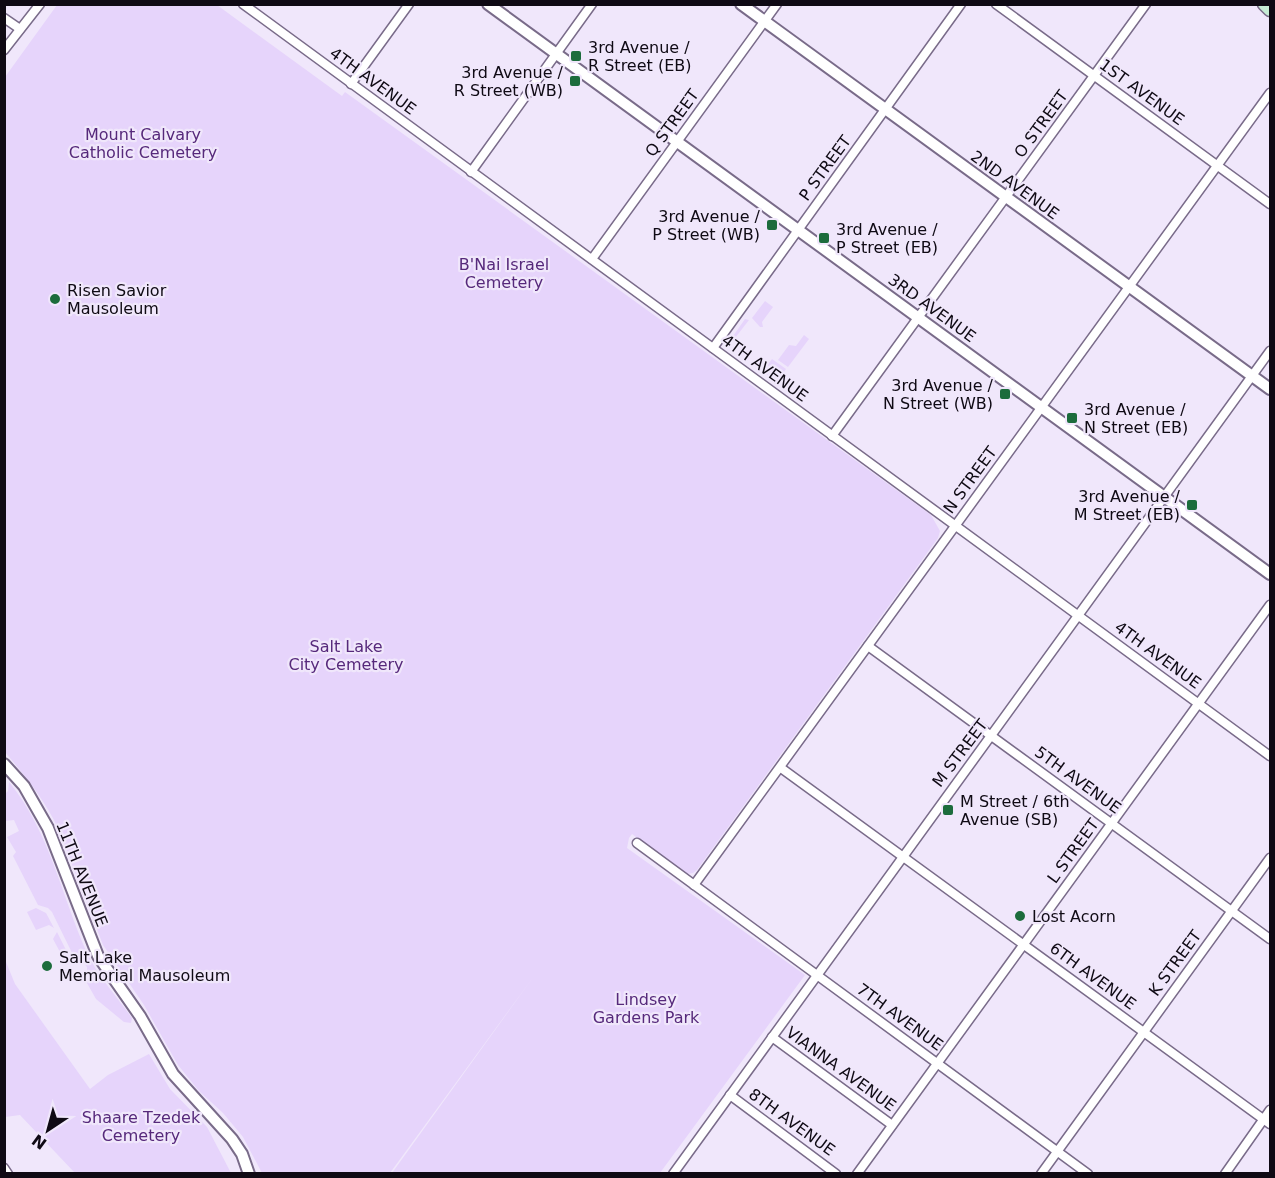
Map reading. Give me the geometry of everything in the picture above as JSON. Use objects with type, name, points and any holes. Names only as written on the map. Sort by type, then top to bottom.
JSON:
[{"type":"main road","points":[[1263,4],[1270,10]]},
{"type":"street","points":[[4,50],[40,4]]},
{"type":"street","name":"4TH AVENUE","points":[[243,4],[1270,756]]},
{"type":"street","points":[[351,84],[409,4]]},
{"type":"street","name":"3RD AVENUE","points":[[488,4],[1270,574]]},
{"type":"street","points":[[471,171],[592,4]]},
{"type":"street","name":"2ND AVENUE","points":[[741,4],[1270,389]]},
{"type":"street","name":"Q STREET","points":[[592,259],[777,4]]},
{"type":"street","name":"P STREET","points":[[712,348],[962,4]]},
{"type":"street","name":"1ST AVENUE","points":[[996,4],[1270,204]]},
{"type":"street","name":"O STREET","points":[[832,436],[1146,4]]},
{"type":"street","points":[[4,18],[20,29]]},
{"type":"street","name":"N STREET","points":[[694,885],[1270,93]]},
{"type":"street","name":"M STREET","points":[[673,1173],[1270,351]]},
{"type":"street","name":"L STREET","points":[[857,1173],[1270,604]]},
{"type":"street","name":"5TH AVENUE","points":[[868,646],[1270,939]]},
{"type":"street","name":"11TH AVENUE","points":[[4,764],[24,786],[43,818],[98,956],[140,1016],[173,1074],[232,1139],[242,1154],[249,1173]]},
{"type":"street","name":"6TH AVENUE","points":[[781,768],[1267,1122]]},
{"type":"street","name":"7TH AVENUE","points":[[637,843],[1088,1173]]},
{"type":"street","name":"K STREET","points":[[1041,1173],[1270,858]]},
{"type":"street","name":"VIANNA AVENUE","points":[[772,1037],[892,1125]]},
{"type":"street","name":"8TH AVENUE","points":[[730,1095],[836,1173]]},
{"type":"street","points":[[1225,1173],[1267,1122],[1270,1110]]},
{"type":"street","points":[[4,1168],[8,1173]]},
{"type":"green space","name":"Salt Lake City Cemetery","points":[[57,5],[217,5],[342,96],[345,92],[931,515],[940,531],[938,538],[697,870],[687,874],[632,834],[629,838],[627,848],[805,975],[660,1173],[392,1173],[534,976],[390,1173],[262,1173],[243,1137],[223,1113],[199,1091],[178,1065],[144,1005],[103,945],[53,817],[5,752],[5,77]]},
{"type":"green space","points":[[765,301],[773,307],[762,322],[763,327],[760,327],[752,318]]},
{"type":"green space","points":[[745,319],[749,320],[728,347],[723,342],[731,339]]},
{"type":"green space","points":[[804,335],[809,339],[788,367],[778,360],[789,345],[796,346]]},
{"type":"green space","points":[[772,359],[786,369],[777,382],[762,372]]},
{"type":"green space","points":[[9,782],[23,801],[45,843],[91,962],[132,1018],[131,1023],[124,1022],[96,999],[83,976],[87,972],[87,967],[81,960],[75,959],[52,912],[38,905],[13,856],[16,852],[7,837],[19,831],[14,820],[5,821],[5,794],[8,791]]},
{"type":"green space","points":[[36,908],[46,913],[54,928],[49,925],[36,930],[27,912]]},
{"type":"green space","points":[[57,932],[72,962],[67,965],[53,939]]},
{"type":"green space","name":"Shaare Tzedek Cemetery","points":[[4,957],[15,984],[90,1089],[108,1075],[149,1054],[170,1089],[207,1127],[231,1173],[75,1173],[20,1115],[5,1117]]},
{"type":"place","name":"3rd Avenue / R Street (EB)","points":[[576,56]]},
{"type":"place","name":"3rd Avenue / R Street (WB)","points":[[575,81]]},
{"type":"place","name":"3rd Avenue / P Street (WB)","points":[[772,225]]},
{"type":"place","name":"3rd Avenue / P Street (EB)","points":[[824,238]]},
{"type":"place","name":"Risen Savior Mausoleum","points":[[55,299]]},
{"type":"place","name":"3rd Avenue / N Street (WB)","points":[[1005,394]]},
{"type":"place","name":"3rd Avenue / N Street (EB)","points":[[1072,418]]},
{"type":"place","name":"3rd Avenue / M Street (EB)","points":[[1192,505]]},
{"type":"place","name":"M Street / 6th Avenue (SB)","points":[[948,810]]},
{"type":"place","name":"Lost Acorn","points":[[1020,916]]},
{"type":"place","name":"Salt Lake Memorial Mausoleum","points":[[47,966]]},
{"type":"park label","name":"Mount Calvary Catholic Cemetery","points":[[143,143]]},
{"type":"park label","name":"B'Nai Israel Cemetery","points":[[504,273]]},
{"type":"park label","name":"Lindsey Gardens Park","points":[[646,1008]]}]
